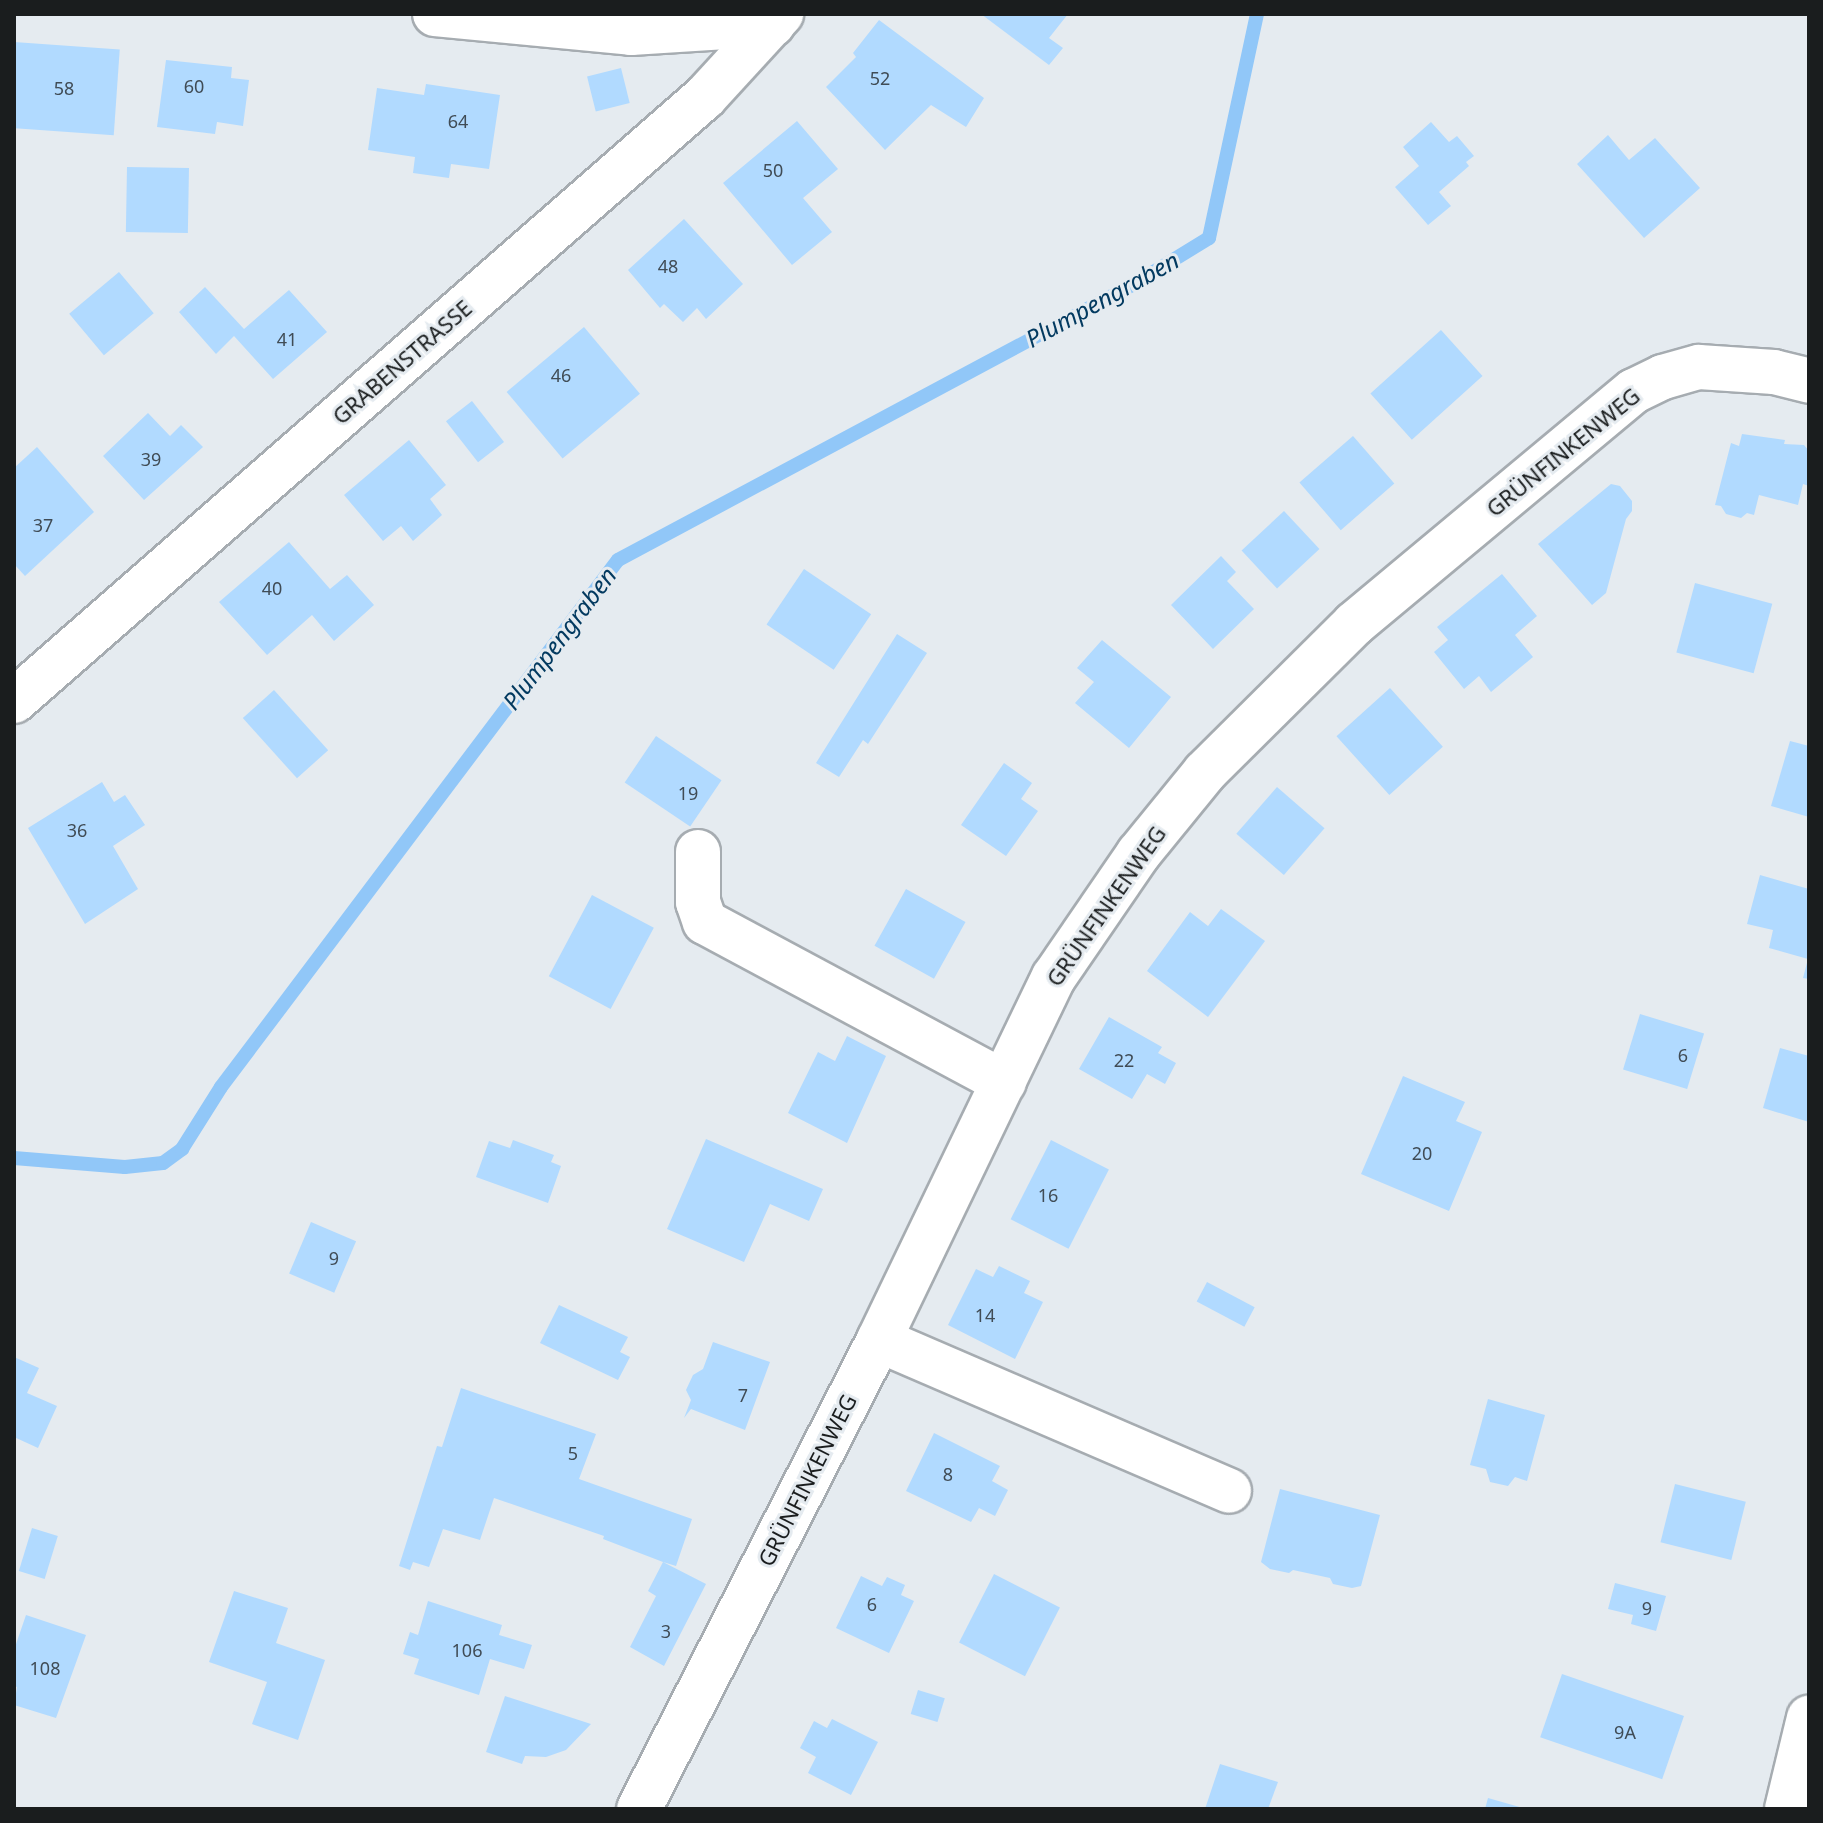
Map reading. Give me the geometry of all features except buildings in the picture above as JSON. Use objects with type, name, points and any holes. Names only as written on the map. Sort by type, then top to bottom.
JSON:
[{"type":"street","points":[[435,14],[631,33],[777,19]]},
{"type":"street","name":"GRABENSTRASSE","points":[[14,701],[695,106],[777,19]]},
{"type":"street","name":"GRÜNFINKENWEG","points":[[639,1809],[879,1340],[1054,977],[1139,853],[1205,772],[1354,624],[1634,391],[1663,377],[1699,367],[1774,372],[1809,381]]},
{"type":"street","points":[[698,852],[698,902],[705,922],[1004,1082]]},
{"type":"street","points":[[879,1340],[1229,1491]]},
{"type":"street","points":[[1787,1809],[1809,1718]]},
{"type":"waterway","name":"Plumpengraben","points":[[14,1158],[125,1167],[163,1163],[182,1149],[221,1087],[618,560],[1134,284],[1209,238],[1257,14]]}]
